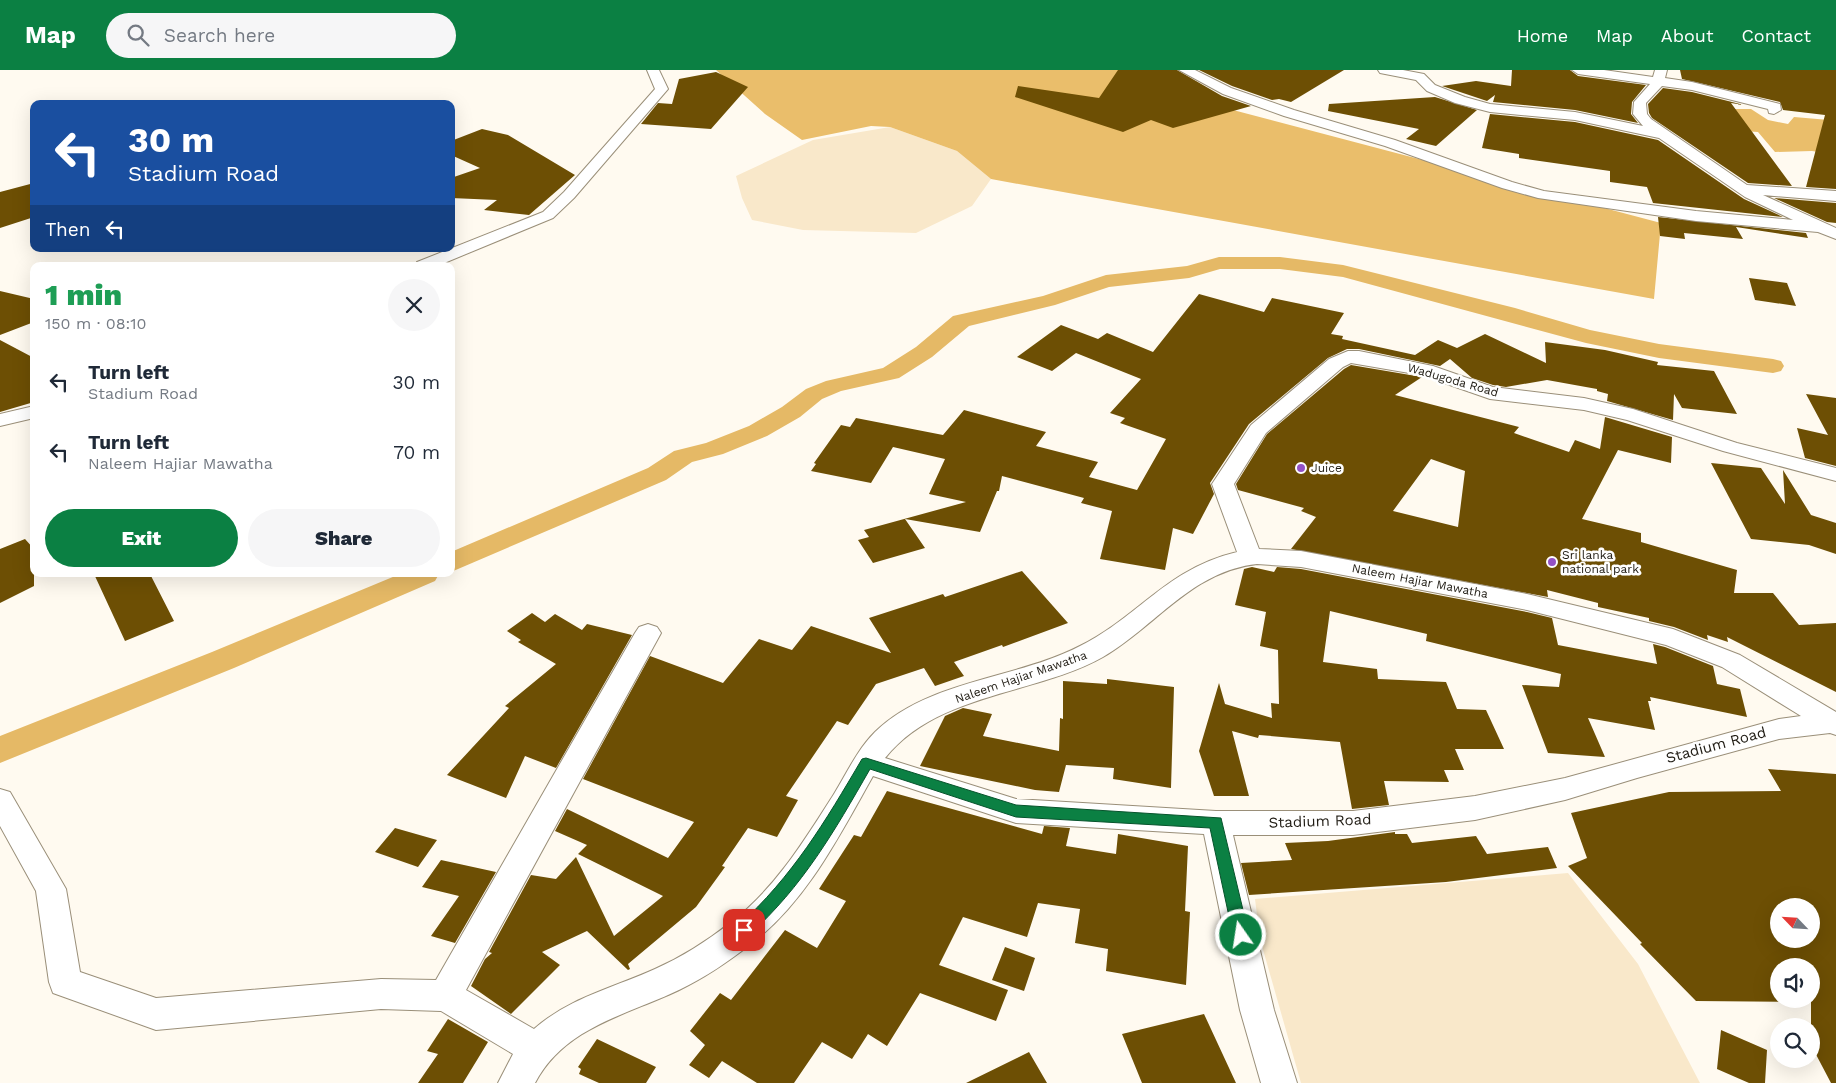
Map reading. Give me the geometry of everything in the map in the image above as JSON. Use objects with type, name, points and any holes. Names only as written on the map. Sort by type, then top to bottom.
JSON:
[{"type":"street","points":[[433,262],[548,215],[569,195],[662,89],[653,70]]},
{"type":"street","points":[[1185,70],[1227,91],[1280,110],[1390,144],[1507,185],[1543,195],[1696,216],[1820,227]]},
{"type":"street","points":[[1384,70],[1420,77],[1431,88],[1490,108],[1575,116],[1662,134]]},
{"type":"street","points":[[1578,70],[1659,76],[1775,107],[1774,110]]},
{"type":"street","points":[[1659,76],[1640,102],[1640,114],[1662,134],[1742,188],[1836,234]]},
{"type":"street","points":[[1742,188],[1836,196]]},
{"type":"street","name":"Wadugoda Road","points":[[1250,556],[1223,484],[1258,429],[1336,363],[1348,357],[1359,357],[1426,370],[1490,393],[1584,404],[1633,415],[1730,447],[1836,475]]},
{"type":"street","points":[[0,420],[30,413]]},
{"type":"street","name":"Naleem Hajiar Mawatha","points":[[516,1083],[537,1049],[551,1033],[574,1018],[698,964],[744,930],[772,904],[796,876],[840,810],[866,763],[891,733],[922,714],[992,686],[1063,664],[1090,653],[1113,639],[1171,590],[1192,577],[1213,567],[1250,556],[1279,555],[1449,586],[1570,612],[1672,638],[1731,661],[1833,724]]},
{"type":"street","points":[[445,996],[648,633]]},
{"type":"street","name":"Stadium Road","points":[[866,763],[1016,811],[1216,822],[1353,823],[1474,808],[1565,789],[1636,767],[1779,728],[1833,724]]},
{"type":"street","points":[[0,800],[51,889],[65,982],[156,1014],[381,994],[445,996],[537,1049]]},
{"type":"street","points":[[1216,822],[1258,1010],[1278,1083]]},
{"type":"shaded area","points":[[716,70],[1148,70],[1233,110],[1661,223],[1654,299],[991,179],[957,151],[890,127],[871,126],[802,140],[765,114]]},
{"type":"shaded area","points":[[1725,109],[1751,109],[1768,120],[1788,124],[1794,117],[1829,120],[1831,154],[1812,151],[1775,152],[1758,132],[1727,130]]},
{"type":"shaded area","points":[[890,127],[957,151],[991,179],[972,206],[916,233],[803,230],[752,220],[742,198],[736,176],[813,140]]},
{"type":"shaded area","points":[[1568,873],[1638,964],[1700,1083],[1301,1083],[1260,939],[1255,899]]},
{"type":"building","points":[[1118,70],[1177,70],[1222,96],[1251,106],[1173,128],[1151,120],[1123,132],[1015,97],[1018,86],[1099,98]]},
{"type":"building","points":[[1199,70],[1344,70],[1291,102],[1279,99],[1272,100],[1232,86]]},
{"type":"building","points":[[1512,70],[1570,70],[1578,76],[1646,85],[1632,102],[1631,114],[1638,123],[1575,110],[1493,102],[1495,95],[1487,101],[1442,86],[1476,81],[1511,86]]},
{"type":"building","points":[[1680,70],[1836,70],[1836,189],[1806,187],[1825,115],[1783,110],[1780,102],[1682,79]]},
{"type":"building","points":[[716,72],[748,87],[711,129],[641,124],[658,103],[672,104],[679,79]]},
{"type":"building","points":[[1663,88],[1692,92],[1744,105],[1731,103],[1792,186],[1748,183],[1652,118],[1649,113],[1648,104]]},
{"type":"building","points":[[1435,97],[1477,110],[1436,146],[1406,139],[1419,129],[1328,111],[1329,104]]},
{"type":"building","points":[[1490,114],[1575,122],[1658,140],[1744,199],[1783,217],[1653,203],[1647,187],[1610,182],[1610,171],[1519,158],[1519,154],[1482,148]]},
{"type":"building","points":[[482,129],[508,135],[575,175],[529,215],[484,210],[497,200],[455,198],[455,177],[480,168],[455,157],[455,139]]},
{"type":"building","points":[[30,184],[30,218],[0,228],[0,192]]},
{"type":"building","points":[[1774,198],[1836,203],[1836,223],[1827,222]]},
{"type":"building","points":[[1658,217],[1806,233],[1808,238],[1736,227],[1743,239],[1684,233],[1685,239],[1660,236]]},
{"type":"building","points":[[1749,278],[1787,283],[1796,306],[1755,300]]},
{"type":"building","points":[[0,291],[30,298],[30,324],[0,335]]},
{"type":"building","points":[[1199,294],[1264,312],[1272,298],[1344,313],[1331,334],[1343,336],[1342,339],[1415,355],[1438,340],[1457,348],[1485,334],[1546,363],[1545,342],[1605,350],[1658,362],[1657,365],[1714,371],[1737,414],[1682,408],[1674,394],[1673,420],[1607,401],[1608,394],[1597,391],[1597,389],[1547,380],[1506,387],[1493,385],[1472,378],[1450,359],[1440,366],[1359,349],[1347,349],[1328,358],[1249,424],[1210,483],[1214,494],[1193,534],[1173,528],[1165,570],[1100,559],[1112,511],[1081,503],[1084,498],[1002,476],[999,491],[997,491],[980,532],[905,519],[925,548],[873,563],[858,540],[869,537],[864,530],[966,502],[929,494],[945,459],[893,447],[871,483],[811,471],[816,464],[814,463],[841,425],[850,427],[856,418],[943,435],[964,410],[1046,432],[1036,446],[1098,462],[1089,477],[1137,490],[1166,439],[1120,423],[1125,418],[1110,413],[1141,379],[1076,353],[1052,371],[1017,357],[1061,325],[1098,339],[1107,333],[1153,352]]},
{"type":"building","points":[[0,340],[30,356],[30,403],[0,412]]},
{"type":"building","points":[[1351,365],[1422,377],[1395,395],[1519,427],[1514,433],[1569,452],[1575,440],[1600,449],[1605,417],[1672,437],[1671,463],[1618,450],[1582,519],[1641,533],[1641,542],[1737,570],[1734,593],[1773,593],[1799,625],[1836,623],[1836,692],[1727,637],[1728,642],[1707,635],[1708,640],[1674,627],[1649,621],[1649,618],[1598,607],[1598,603],[1547,590],[1548,597],[1291,549],[1316,517],[1301,511],[1304,508],[1238,490],[1236,484],[1267,434]],"holes":[[[1431,459],[1465,471],[1458,527],[1393,511]]]},
{"type":"building","points":[[1806,394],[1836,398],[1836,466],[1805,458],[1797,428],[1828,435]]},
{"type":"building","points":[[1711,463],[1761,468],[1785,504],[1783,470],[1811,515],[1836,523],[1836,554],[1809,545],[1751,539]]},
{"type":"building","points":[[25,539],[30,545],[30,577],[34,577],[34,586],[0,603],[0,549]]},
{"type":"building","points":[[1252,567],[1274,572],[1277,567],[1301,569],[1552,618],[1558,645],[1657,664],[1653,644],[1665,647],[1713,666],[1717,684],[1740,689],[1747,717],[1650,697],[1651,701],[1648,701],[1655,730],[1588,718],[1605,757],[1548,753],[1522,685],[1559,687],[1561,674],[1426,641],[1427,634],[1330,611],[1323,662],[1377,669],[1378,679],[1446,682],[1457,709],[1486,710],[1504,749],[1455,749],[1464,770],[1444,770],[1449,782],[1384,781],[1389,805],[1352,809],[1340,742],[1259,735],[1258,738],[1232,731],[1249,796],[1214,796],[1199,751],[1219,683],[1225,704],[1272,718],[1271,703],[1279,704],[1278,650],[1260,646],[1266,612],[1235,605],[1244,569]]},
{"type":"building","points":[[1022,571],[1068,623],[1003,647],[1002,645],[954,662],[964,676],[935,686],[924,668],[876,684],[848,725],[837,721],[786,796],[798,800],[777,837],[748,828],[722,866],[725,867],[696,907],[628,964],[630,969],[628,970],[587,931],[542,952],[560,965],[511,1014],[471,986],[485,959],[492,953],[489,952],[531,875],[556,879],[576,857],[614,936],[663,896],[578,854],[587,845],[555,831],[567,809],[668,858],[694,822],[583,779],[650,656],[723,683],[759,639],[792,650],[811,626],[891,653],[869,618],[943,594],[945,597]]},
{"type":"building","points":[[95,577],[152,577],[174,621],[125,641]]},
{"type":"building","points":[[532,613],[545,622],[555,614],[582,630],[587,624],[632,635],[556,768],[525,756],[506,798],[447,775],[509,708],[505,706],[556,664],[518,642],[521,640],[507,631]]},
{"type":"building","points":[[1107,679],[1174,687],[1171,788],[1113,779],[1114,768],[1066,765],[1059,792],[1035,790],[920,766],[945,716],[963,708],[992,714],[983,736],[1059,751],[1060,718],[1063,719],[1063,681],[1107,684]]},
{"type":"building","points":[[1768,769],[1836,774],[1836,1083],[1831,1083],[1820,1062],[1820,1018],[1811,1018],[1811,1008],[1820,1008],[1820,958],[1770,958],[1770,1002],[1696,1001],[1568,866],[1587,858],[1571,813],[1669,792],[1781,791]]},
{"type":"building","points":[[887,791],[1042,834],[1044,826],[1070,828],[1066,846],[1116,854],[1118,834],[1188,846],[1185,911],[1190,912],[1186,985],[1106,971],[1108,949],[1075,943],[1080,909],[1038,903],[1027,937],[963,917],[939,965],[1008,990],[996,1021],[920,993],[887,1046],[868,1034],[852,1059],[822,1042],[794,1083],[757,1083],[722,1061],[709,1078],[689,1065],[705,1045],[690,1031],[720,993],[731,1000],[785,930],[817,948],[846,901],[819,889],[854,835],[861,837]]},
{"type":"building","points":[[395,828],[437,840],[418,867],[375,852]]},
{"type":"building","points":[[1395,832],[1395,834],[1407,834],[1412,843],[1476,836],[1487,854],[1548,847],[1557,868],[1446,882],[1249,895],[1241,863],[1292,860],[1285,843],[1328,841]]},
{"type":"building","points":[[441,860],[496,872],[455,943],[431,936],[459,896],[422,887]]},
{"type":"building","points":[[1005,947],[1035,958],[1024,991],[992,980]]},
{"type":"building","points":[[1204,1014],[1236,1083],[1142,1083],[1122,1034]]},
{"type":"building","points":[[448,1019],[488,1042],[463,1083],[418,1083],[438,1054],[427,1051]]},
{"type":"building","points":[[1721,1030],[1767,1050],[1765,1083],[1749,1083],[1717,1069]]},
{"type":"building","points":[[597,1039],[656,1067],[646,1083],[599,1083],[579,1074],[581,1069],[578,1067]]},
{"type":"building","points":[[1029,1052],[1047,1083],[966,1083]]},
{"type":"waterway","points":[[455,561],[657,474],[683,456],[714,449],[758,431],[791,412],[814,394],[834,386],[891,373],[924,352],[961,321],[997,311],[1048,301],[1106,281],[1189,272],[1219,263],[1280,263],[1343,271],[1398,284],[1446,299],[1507,313],[1586,336],[1659,351],[1773,366]]},
{"type":"waterway","points":[[0,750],[223,660],[418,577]]},
{"type":"place","name":"Juice","points":[[1301,468]]},
{"type":"place","name":"Sri lanka national park","points":[[1552,562]]},
{"type":"route","points":[[744,930],[787,888],[801,869],[840,810],[866,763],[1016,811],[1216,822],[1241,935]]}]
